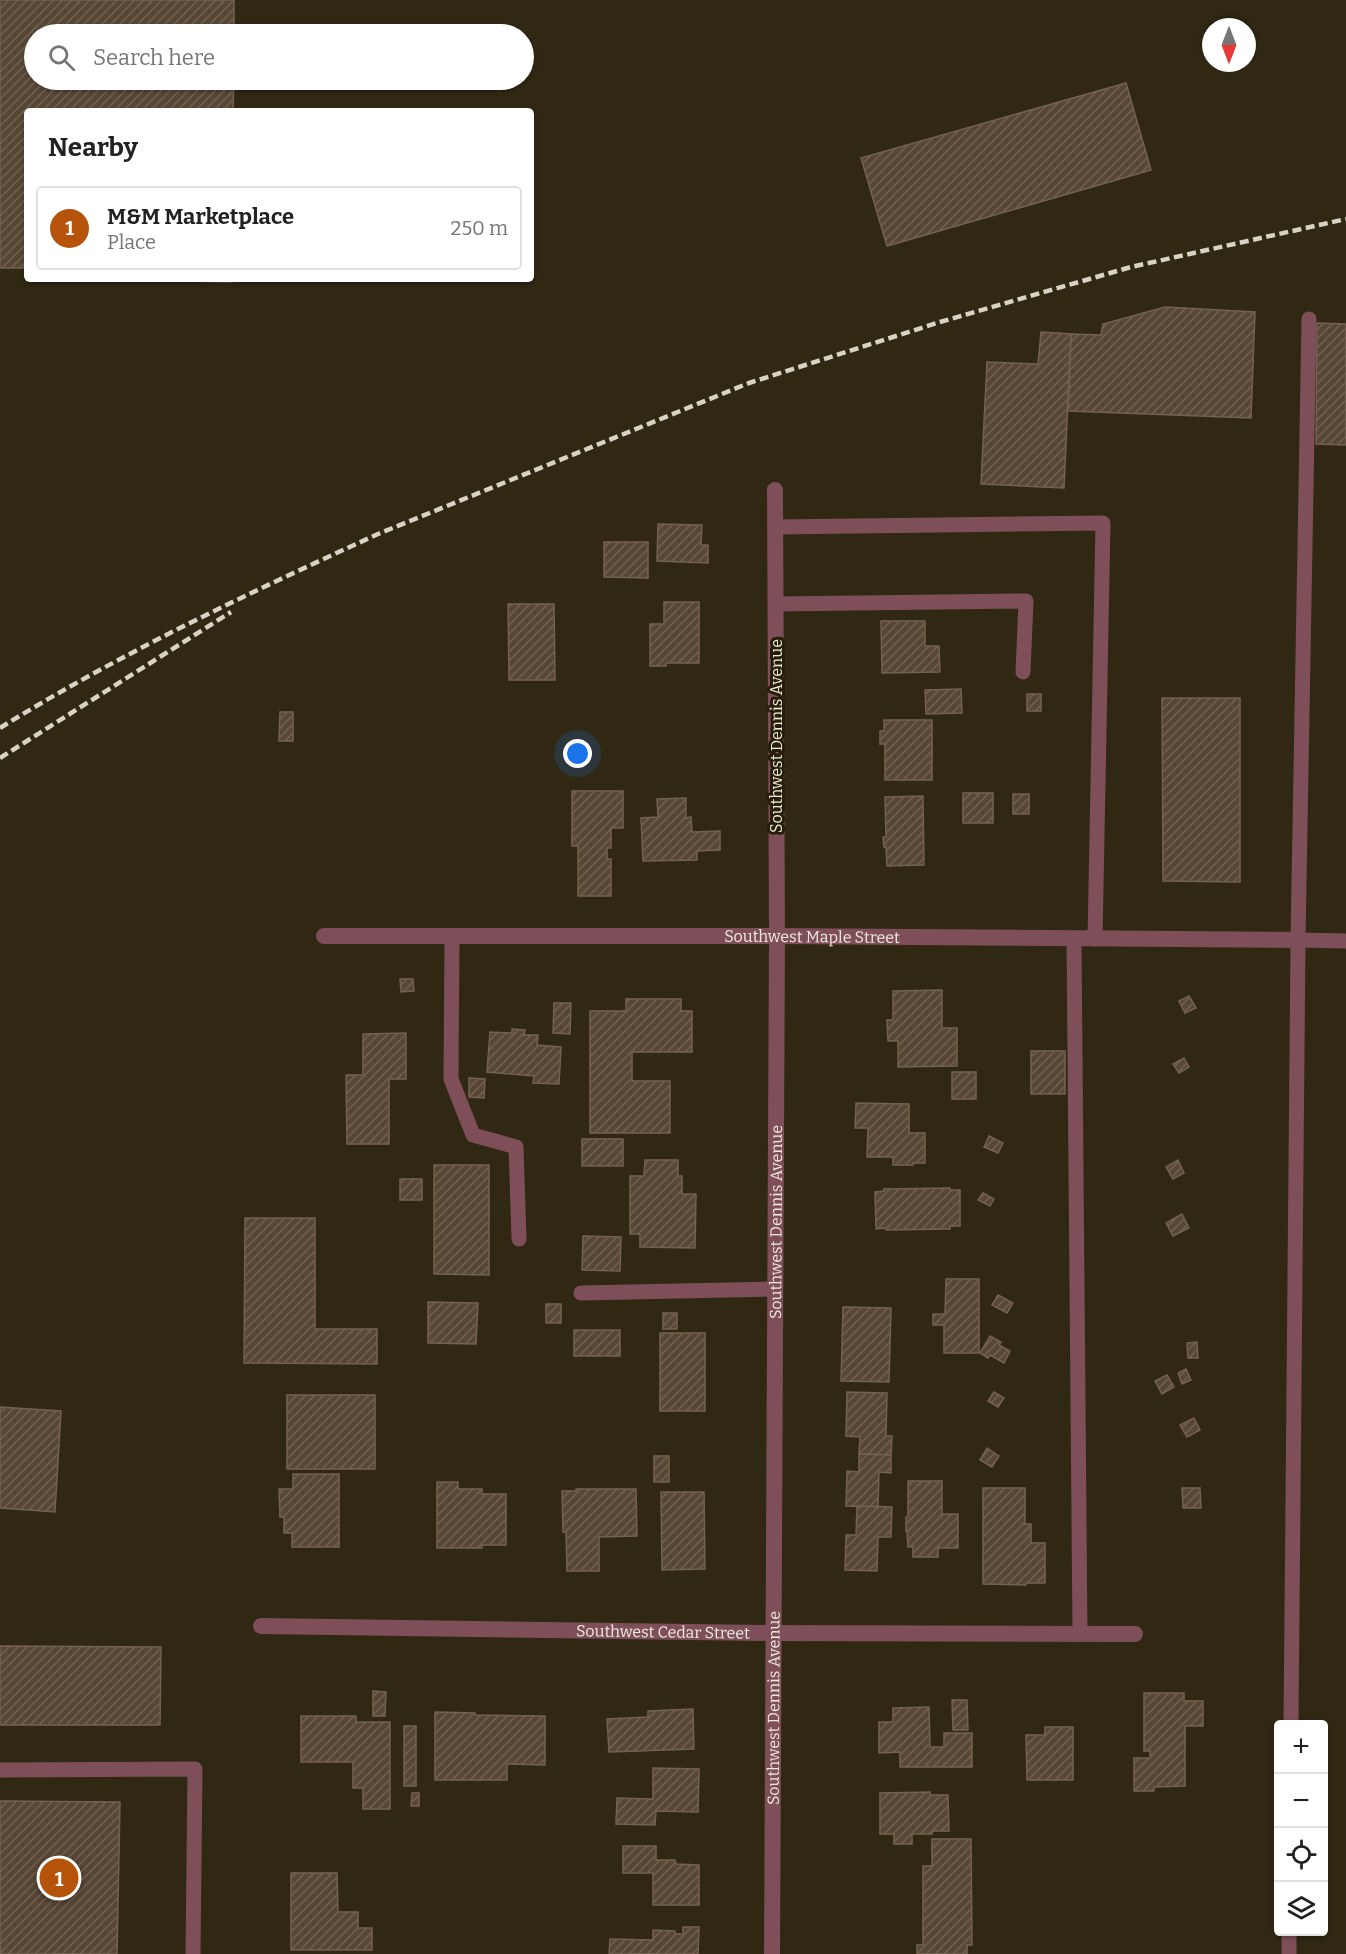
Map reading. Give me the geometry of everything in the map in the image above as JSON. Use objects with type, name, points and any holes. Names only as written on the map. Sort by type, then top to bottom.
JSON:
[{"type":"street","name":"Southwest Dennis Avenue","points":[[772,1954],[777,936],[775,490]]},
{"type":"street","name":"Southwest Maple Street","points":[[324,936],[777,936],[1298,940]]},
{"type":"street","name":"Southwest Cedar Street","points":[[261,1626],[1136,1634]]},
{"type":"lane","points":[[1291,1720],[1298,940],[1309,319]]},
{"type":"lane","points":[[776,527],[1103,523],[1095,939]]},
{"type":"lane","points":[[776,603],[1026,601],[1023,672]]},
{"type":"lane","points":[[452,936],[451,1079],[473,1136],[516,1147],[519,1239]]},
{"type":"lane","points":[[1074,939],[1080,1634]]},
{"type":"lane","points":[[1298,940],[1346,941]]},
{"type":"lane","points":[[580,1293],[774,1289]]},
{"type":"lane","points":[[0,1770],[195,1769],[194,1954]]},
{"type":"lane","points":[[1289,1936],[1289,1954]]},
{"type":"building","points":[[0,0],[234,0],[234,24],[24,24],[24,90],[234,90],[233,108],[24,108],[24,268],[0,268]]},
{"type":"building","points":[[1126,83],[1151,170],[887,246],[861,158]]},
{"type":"building","points":[[1165,307],[1255,312],[1251,418],[1068,411],[1071,334],[1101,335],[1103,324]]},
{"type":"building","points":[[1317,323],[1346,324],[1346,445],[1316,444]]},
{"type":"building","points":[[1041,332],[1071,334],[1064,488],[981,484],[987,362],[1038,364]]},
{"type":"building","points":[[658,524],[702,525],[701,545],[708,545],[708,563],[657,561]]},
{"type":"building","points":[[604,542],[648,542],[648,578],[604,577]]},
{"type":"building","points":[[664,602],[699,602],[699,663],[666,663],[666,666],[650,666],[650,624],[664,624]]},
{"type":"building","points":[[508,604],[554,604],[555,680],[509,680]]},
{"type":"building","points":[[881,621],[925,621],[925,646],[939,646],[940,672],[882,673]]},
{"type":"building","points":[[961,689],[962,713],[926,714],[925,690]]},
{"type":"building","points":[[1027,694],[1041,694],[1041,711],[1027,711]]},
{"type":"building","points":[[1162,698],[1240,698],[1240,882],[1163,881]]},
{"type":"building","points":[[280,712],[293,712],[293,741],[279,741]]},
{"type":"building","points":[[884,720],[932,720],[932,780],[885,780],[885,744],[880,744],[880,731],[884,731]]},
{"type":"building","points":[[572,791],[623,791],[623,828],[611,828],[611,848],[607,848],[607,859],[611,859],[611,896],[578,896],[578,846],[572,846]]},
{"type":"building","points":[[963,793],[993,793],[993,823],[963,823]]},
{"type":"building","points":[[1013,794],[1029,794],[1029,814],[1013,814]]},
{"type":"building","points":[[923,796],[924,865],[887,866],[883,837],[886,837],[885,797]]},
{"type":"building","points":[[686,798],[686,818],[691,817],[692,832],[720,831],[720,850],[697,851],[697,860],[643,861],[641,818],[658,817],[657,799]]},
{"type":"building","points":[[400,979],[413,979],[414,991],[401,992]]},
{"type":"building","points":[[942,990],[942,1028],[957,1028],[957,1066],[898,1067],[898,1041],[888,1041],[887,1020],[893,1020],[893,991]]},
{"type":"building","points":[[1189,996],[1196,1008],[1185,1013],[1179,1001]]},
{"type":"building","points":[[626,999],[681,999],[681,1011],[692,1011],[692,1052],[632,1052],[632,1081],[670,1081],[670,1133],[590,1133],[590,1011],[626,1011]]},
{"type":"building","points":[[554,1003],[571,1003],[570,1034],[553,1033]]},
{"type":"building","points":[[512,1029],[525,1030],[524,1035],[538,1035],[537,1045],[561,1047],[559,1084],[533,1083],[534,1076],[487,1072],[490,1032],[512,1033]]},
{"type":"building","points":[[406,1033],[406,1079],[389,1079],[389,1144],[347,1144],[346,1075],[363,1075],[363,1034]]},
{"type":"building","points":[[1031,1051],[1065,1051],[1065,1094],[1031,1094]]},
{"type":"building","points":[[1184,1058],[1189,1067],[1179,1073],[1173,1064]]},
{"type":"building","points":[[952,1072],[976,1072],[976,1099],[952,1099]]},
{"type":"building","points":[[469,1078],[485,1079],[484,1098],[469,1097]]},
{"type":"building","points":[[856,1103],[909,1104],[909,1133],[925,1133],[925,1163],[893,1165],[893,1157],[867,1157],[868,1128],[855,1128]]},
{"type":"building","points":[[989,1136],[1003,1143],[998,1153],[984,1147]]},
{"type":"building","points":[[582,1139],[623,1139],[623,1166],[582,1166]]},
{"type":"building","points":[[645,1160],[678,1160],[678,1176],[682,1176],[682,1194],[696,1194],[695,1248],[640,1247],[640,1234],[630,1234],[630,1176],[644,1176]]},
{"type":"building","points":[[1178,1160],[1184,1173],[1173,1179],[1166,1167]]},
{"type":"building","points":[[434,1165],[489,1165],[489,1275],[434,1274]]},
{"type":"building","points":[[400,1179],[422,1179],[422,1200],[400,1200]]},
{"type":"building","points":[[950,1188],[950,1190],[960,1190],[960,1226],[950,1226],[950,1229],[876,1229],[875,1192],[884,1191],[884,1189]]},
{"type":"building","points":[[983,1193],[994,1199],[990,1206],[978,1200]]},
{"type":"building","points":[[1182,1214],[1189,1228],[1173,1236],[1166,1223]]},
{"type":"building","points":[[245,1218],[315,1218],[315,1329],[377,1329],[377,1364],[244,1363]]},
{"type":"building","points":[[583,1236],[621,1237],[620,1271],[582,1270]]},
{"type":"building","points":[[946,1279],[979,1279],[979,1353],[944,1353],[944,1325],[933,1325],[933,1314],[945,1314]]},
{"type":"building","points":[[998,1295],[1013,1303],[1007,1313],[992,1305]]},
{"type":"building","points":[[428,1302],[478,1303],[476,1344],[428,1343]]},
{"type":"building","points":[[546,1304],[561,1304],[561,1323],[546,1323]]},
{"type":"building","points":[[843,1307],[891,1308],[889,1382],[841,1381]]},
{"type":"building","points":[[663,1313],[677,1313],[677,1329],[663,1329]]},
{"type":"building","points":[[574,1330],[620,1330],[620,1356],[574,1356]]},
{"type":"building","points":[[660,1333],[705,1333],[705,1411],[660,1411]]},
{"type":"building","points":[[990,1336],[1010,1351],[1004,1363],[990,1355],[988,1358],[980,1353]]},
{"type":"building","points":[[1197,1342],[1198,1358],[1188,1358],[1187,1343]]},
{"type":"building","points":[[1186,1369],[1191,1380],[1182,1384],[1178,1373]]},
{"type":"building","points":[[1167,1375],[1174,1387],[1162,1394],[1155,1381]]},
{"type":"building","points":[[847,1392],[887,1393],[886,1436],[892,1436],[891,1455],[859,1454],[860,1437],[846,1436]]},
{"type":"building","points":[[994,1392],[1004,1398],[998,1407],[988,1401]]},
{"type":"building","points":[[287,1395],[375,1395],[375,1469],[287,1469]]},
{"type":"building","points":[[0,1407],[61,1411],[55,1512],[0,1508]]},
{"type":"building","points":[[1194,1418],[1200,1430],[1187,1437],[1180,1425]]},
{"type":"building","points":[[987,1448],[999,1456],[992,1467],[980,1460]]},
{"type":"building","points":[[859,1454],[891,1455],[891,1473],[879,1472],[878,1507],[846,1506],[847,1471],[859,1472]]},
{"type":"building","points":[[654,1456],[669,1456],[669,1482],[654,1482]]},
{"type":"building","points":[[293,1474],[339,1474],[339,1547],[292,1547],[292,1533],[284,1533],[284,1517],[280,1517],[279,1489],[293,1489]]},
{"type":"building","points":[[908,1481],[942,1481],[942,1514],[958,1514],[958,1548],[938,1548],[938,1557],[913,1557],[913,1547],[908,1547],[906,1531]]},
{"type":"building","points":[[437,1482],[458,1482],[458,1489],[482,1489],[482,1494],[506,1494],[506,1545],[482,1545],[482,1548],[437,1548]]},
{"type":"building","points":[[983,1488],[1025,1488],[1025,1524],[1031,1524],[1031,1543],[1045,1543],[1045,1583],[983,1584]]},
{"type":"building","points":[[1182,1488],[1200,1488],[1201,1508],[1183,1508]]},
{"type":"building","points":[[576,1489],[636,1489],[637,1536],[599,1537],[599,1571],[567,1571],[562,1491],[576,1491]]},
{"type":"building","points":[[661,1492],[704,1492],[705,1569],[662,1570]]},
{"type":"building","points":[[857,1506],[892,1507],[891,1537],[878,1537],[877,1571],[845,1570],[846,1535],[856,1535]]},
{"type":"building","points":[[0,1646],[161,1647],[160,1725],[0,1725]]},
{"type":"building","points":[[373,1691],[386,1692],[385,1716],[373,1716]]},
{"type":"building","points":[[1144,1693],[1184,1693],[1184,1701],[1203,1701],[1203,1726],[1185,1726],[1185,1786],[1154,1787],[1154,1791],[1134,1791],[1134,1758],[1150,1758],[1150,1751],[1144,1751]]},
{"type":"building","points":[[952,1700],[967,1700],[968,1730],[953,1730]]},
{"type":"building","points":[[929,1707],[930,1747],[944,1747],[944,1733],[972,1733],[972,1767],[900,1767],[900,1752],[879,1753],[879,1722],[893,1722],[893,1708]]},
{"type":"building","points":[[693,1709],[694,1749],[609,1752],[607,1719],[648,1717],[648,1711]]},
{"type":"building","points":[[435,1712],[545,1716],[545,1765],[507,1764],[507,1780],[435,1780]]},
{"type":"building","points":[[301,1716],[356,1716],[356,1722],[390,1722],[390,1809],[363,1809],[363,1788],[353,1788],[353,1762],[301,1762]]},
{"type":"building","points":[[404,1726],[416,1726],[416,1786],[404,1786]]},
{"type":"building","points":[[1045,1727],[1073,1727],[1073,1780],[1027,1780],[1026,1735],[1045,1735]]},
{"type":"building","points":[[653,1768],[699,1769],[698,1812],[656,1811],[655,1825],[616,1824],[617,1798],[653,1799]]},
{"type":"building","points":[[930,1792],[930,1795],[948,1795],[949,1831],[912,1834],[912,1844],[894,1844],[894,1834],[880,1834],[880,1793]]},
{"type":"building","points":[[412,1793],[419,1793],[419,1806],[411,1806]]},
{"type":"building","points":[[0,1801],[120,1802],[117,1954],[0,1954]]},
{"type":"building","points":[[932,1839],[971,1839],[972,1945],[967,1945],[967,1954],[917,1954],[917,1945],[923,1945],[923,1866],[932,1866]]},
{"type":"building","points":[[623,1846],[656,1846],[656,1860],[675,1860],[676,1864],[699,1865],[699,1905],[653,1905],[653,1873],[623,1873]]},
{"type":"building","points":[[291,1873],[337,1873],[338,1912],[358,1912],[358,1928],[372,1928],[372,1950],[291,1950]]},
{"type":"building","points":[[683,1927],[699,1927],[698,1954],[609,1954],[610,1939],[653,1940],[653,1930],[675,1931],[675,1934],[683,1934]]},
{"type":"railway","points":[[0,728],[138,649],[330,556],[378,534],[749,383],[940,322],[1131,267],[1346,219]]},
{"type":"railway","points":[[0,758],[231,612]]},
{"type":"place","name":"M&M Marketplace","points":[[59,1878]]}]
